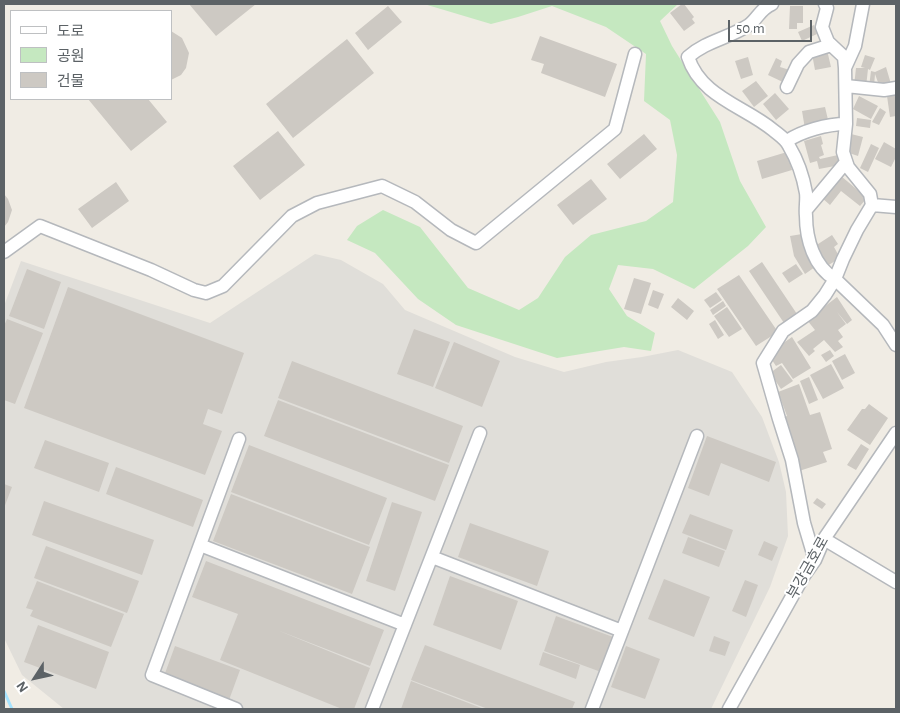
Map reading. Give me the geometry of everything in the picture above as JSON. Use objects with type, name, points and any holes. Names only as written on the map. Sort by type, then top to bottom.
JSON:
[{"type":"street","points":[[772,4],[763,8],[750,24],[698,49],[688,57],[691,65],[707,88],[760,120],[787,141],[799,163],[806,194],[808,238],[816,257],[828,275],[835,279],[883,325],[896,345]]},
{"type":"street","points":[[815,560],[804,523],[792,460],[763,363],[783,331],[812,310],[825,295],[835,279],[857,230],[872,205],[870,194],[848,167],[843,152],[846,124],[846,68],[844,57],[828,42],[822,27],[827,8],[825,4]]},
{"type":"street","points":[[846,68],[856,46],[863,4],[870,4]]},
{"type":"street","points":[[787,87],[798,64],[809,52],[831,45]]},
{"type":"street","points":[[4,252],[40,226],[151,270],[194,290],[206,292],[223,286],[292,216],[317,203],[382,186],[415,202],[451,230],[476,243],[615,129],[634,54]]},
{"type":"street","points":[[846,86],[884,90],[896,88]]},
{"type":"street","points":[[787,141],[796,135],[838,124],[846,124]]},
{"type":"street","points":[[806,210],[846,162]]},
{"type":"street","points":[[872,205],[896,207]]},
{"type":"street","points":[[372,709],[480,433]]},
{"type":"street","name":"부강금호로","points":[[729,709],[803,577],[815,560],[824,539],[896,433]]},
{"type":"street","points":[[592,709],[697,436]]},
{"type":"street","points":[[236,709],[152,676],[239,439]]},
{"type":"street","points":[[824,539],[896,582]]},
{"type":"street","points":[[200,545],[405,625]]},
{"type":"street","points":[[432,557],[622,631]]},
{"type":"shaded area","points":[[315,254],[341,260],[383,284],[405,310],[515,357],[564,372],[606,362],[678,350],[732,372],[762,417],[779,462],[786,492],[788,536],[770,587],[711,709],[64,709],[22,675],[4,638],[4,306],[21,261],[210,323]]},
{"type":"green space","points":[[424,4],[678,4],[660,21],[672,46],[720,122],[740,181],[766,227],[748,246],[694,289],[653,269],[618,265],[609,289],[627,316],[655,333],[651,351],[624,347],[557,358],[456,325],[418,299],[375,253],[347,240],[357,226],[383,210],[420,227],[468,288],[519,310],[538,298],[565,257],[591,235],[646,221],[673,202],[677,155],[670,120],[644,101],[646,54],[606,27],[552,6],[491,24]]},
{"type":"building","points":[[189,4],[256,4],[216,36]]},
{"type":"building","points":[[682,4],[694,17],[692,19],[695,23],[684,31],[670,13]]},
{"type":"building","points":[[388,6],[402,22],[368,50],[355,33]]},
{"type":"building","points":[[790,6],[803,6],[803,23],[797,23],[797,29],[789,29]]},
{"type":"building","points":[[814,25],[817,34],[802,41],[798,32]]},
{"type":"building","points":[[172,32],[182,38],[189,53],[186,68],[181,75],[172,80]]},
{"type":"building","points":[[540,36],[617,64],[605,97],[541,73],[544,64],[531,60]]},
{"type":"building","points":[[347,39],[374,73],[293,138],[266,104]]},
{"type":"building","points":[[827,50],[831,67],[815,70],[812,54]]},
{"type":"building","points":[[865,55],[875,58],[870,70],[868,69],[866,87],[854,86],[856,68],[865,68],[861,67]]},
{"type":"building","points":[[748,57],[753,75],[741,79],[735,61]]},
{"type":"building","points":[[776,58],[782,61],[780,67],[793,71],[787,84],[768,75]]},
{"type":"building","points":[[886,67],[891,84],[880,88],[875,74],[874,87],[869,87],[871,71],[875,72]]},
{"type":"building","points":[[756,81],[768,96],[754,107],[742,91]]},
{"type":"building","points":[[775,93],[789,109],[776,120],[763,104]]},
{"type":"building","points":[[895,95],[896,116],[890,117],[887,96]]},
{"type":"building","points":[[859,96],[878,106],[871,119],[853,109]]},
{"type":"building","points":[[89,100],[149,100],[167,122],[131,151]]},
{"type":"building","points":[[825,107],[829,124],[805,129],[802,111]]},
{"type":"building","points":[[880,108],[886,112],[879,125],[872,122]]},
{"type":"building","points":[[857,118],[871,120],[870,128],[856,126]]},
{"type":"building","points":[[278,131],[305,165],[260,200],[233,166]]},
{"type":"building","points":[[644,134],[657,149],[620,179],[607,164]]},
{"type":"building","points":[[851,134],[863,137],[858,156],[846,152]]},
{"type":"building","points":[[821,136],[824,155],[819,157],[820,159],[838,155],[840,165],[819,169],[817,161],[810,163],[804,141]]},
{"type":"building","points":[[884,142],[896,149],[896,157],[891,167],[875,159]]},
{"type":"building","points":[[871,144],[879,148],[868,172],[860,168]]},
{"type":"building","points":[[787,152],[792,170],[762,179],[757,161]]},
{"type":"building","points":[[841,176],[867,198],[860,206],[841,191],[830,205],[822,198]]},
{"type":"building","points":[[591,179],[607,199],[573,225],[557,205]]},
{"type":"building","points":[[116,182],[129,201],[92,228],[78,209]]},
{"type":"building","points":[[4,194],[12,210],[4,227]]},
{"type":"building","points":[[802,234],[815,267],[805,274],[794,256],[790,236]]},
{"type":"building","points":[[832,235],[838,244],[834,247],[840,258],[827,266],[815,246]]},
{"type":"building","points":[[762,262],[797,314],[784,323],[749,271]]},
{"type":"building","points":[[796,264],[803,274],[789,283],[782,273]]},
{"type":"building","points":[[27,269],[61,282],[44,329],[9,316]]},
{"type":"building","points":[[739,275],[778,332],[756,346],[717,289]]},
{"type":"building","points":[[634,278],[651,283],[641,314],[624,309]]},
{"type":"building","points":[[68,287],[244,353],[222,414],[208,409],[203,424],[222,431],[205,475],[24,408]]},
{"type":"building","points":[[653,290],[664,294],[658,309],[648,305]]},
{"type":"building","points":[[716,292],[722,300],[710,308],[704,300]]},
{"type":"building","points":[[837,297],[852,320],[847,324],[837,312],[846,324],[838,330],[843,337],[838,341],[843,347],[835,352],[824,340],[813,349],[815,351],[809,356],[797,342],[815,330],[807,320]]},
{"type":"building","points":[[678,298],[694,311],[687,320],[671,307]]},
{"type":"building","points":[[723,301],[726,306],[713,315],[710,310]]},
{"type":"building","points":[[727,307],[742,329],[729,337],[714,316]]},
{"type":"building","points":[[7,319],[43,333],[15,404],[4,400],[4,326]]},
{"type":"building","points":[[715,320],[724,335],[718,339],[709,324]]},
{"type":"building","points":[[414,329],[450,342],[433,387],[397,374]]},
{"type":"building","points":[[792,337],[811,368],[793,379],[782,363],[776,366],[772,360],[779,346]]},
{"type":"building","points":[[454,342],[500,361],[482,407],[435,388]]},
{"type":"building","points":[[830,350],[834,356],[826,362],[821,355]]},
{"type":"building","points":[[845,354],[855,373],[842,380],[832,361]]},
{"type":"building","points":[[292,361],[463,426],[449,463],[278,398]]},
{"type":"building","points":[[831,364],[844,388],[823,399],[810,375]]},
{"type":"building","points":[[781,365],[793,381],[781,389],[770,373]]},
{"type":"building","points":[[809,377],[818,400],[809,404],[800,381]]},
{"type":"building","points":[[799,384],[810,415],[820,412],[832,449],[823,452],[827,462],[799,471],[781,418],[787,416],[778,392]]},
{"type":"building","points":[[278,400],[449,465],[435,501],[264,436]]},
{"type":"building","points":[[869,404],[888,418],[870,445],[847,430],[862,409],[865,409]]},
{"type":"building","points":[[707,436],[776,462],[769,482],[721,463],[709,496],[688,488]]},
{"type":"building","points":[[45,440],[109,463],[99,492],[34,468]]},
{"type":"building","points":[[861,444],[869,449],[856,470],[847,465]]},
{"type":"building","points":[[249,445],[387,498],[369,545],[231,492]]},
{"type":"building","points":[[116,467],[203,500],[193,527],[106,494]]},
{"type":"building","points":[[4,484],[12,487],[4,508]]},
{"type":"building","points":[[231,494],[370,547],[352,594],[213,541]]},
{"type":"building","points":[[817,498],[826,504],[822,509],[813,503]]},
{"type":"building","points":[[44,501],[154,540],[142,575],[32,535]]},
{"type":"building","points":[[392,502],[422,512],[395,591],[366,581]]},
{"type":"building","points":[[690,514],[733,530],[726,550],[682,533]]},
{"type":"building","points":[[470,523],[549,551],[537,586],[458,557]]},
{"type":"building","points":[[688,537],[725,551],[719,567],[682,553]]},
{"type":"building","points":[[764,541],[778,547],[772,561],[758,555]]},
{"type":"building","points":[[46,546],[139,581],[127,613],[34,578]]},
{"type":"building","points":[[206,561],[384,630],[370,666],[277,630],[370,668],[354,709],[342,709],[220,660],[238,614],[192,597]]},
{"type":"building","points":[[450,576],[518,601],[501,650],[433,625]]},
{"type":"building","points":[[664,579],[710,597],[694,637],[648,619]]},
{"type":"building","points":[[745,580],[758,585],[746,617],[732,611]]},
{"type":"building","points":[[37,581],[124,614],[111,647],[30,616],[33,610],[26,608]]},
{"type":"building","points":[[556,616],[613,637],[601,672],[544,651]]},
{"type":"building","points":[[38,625],[109,652],[96,689],[24,662]]},
{"type":"building","points":[[714,636],[730,642],[725,656],[709,651]]},
{"type":"building","points":[[425,645],[575,702],[572,709],[488,709],[411,680]]},
{"type":"building","points":[[175,646],[240,670],[229,700],[164,676]]},
{"type":"building","points":[[626,646],[660,659],[645,699],[611,687]]},
{"type":"building","points":[[543,652],[580,665],[576,679],[539,665]]},
{"type":"building","points":[[411,681],[484,709],[401,709]]},
{"type":"waterway","points":[[4,691],[12,709]]}]
